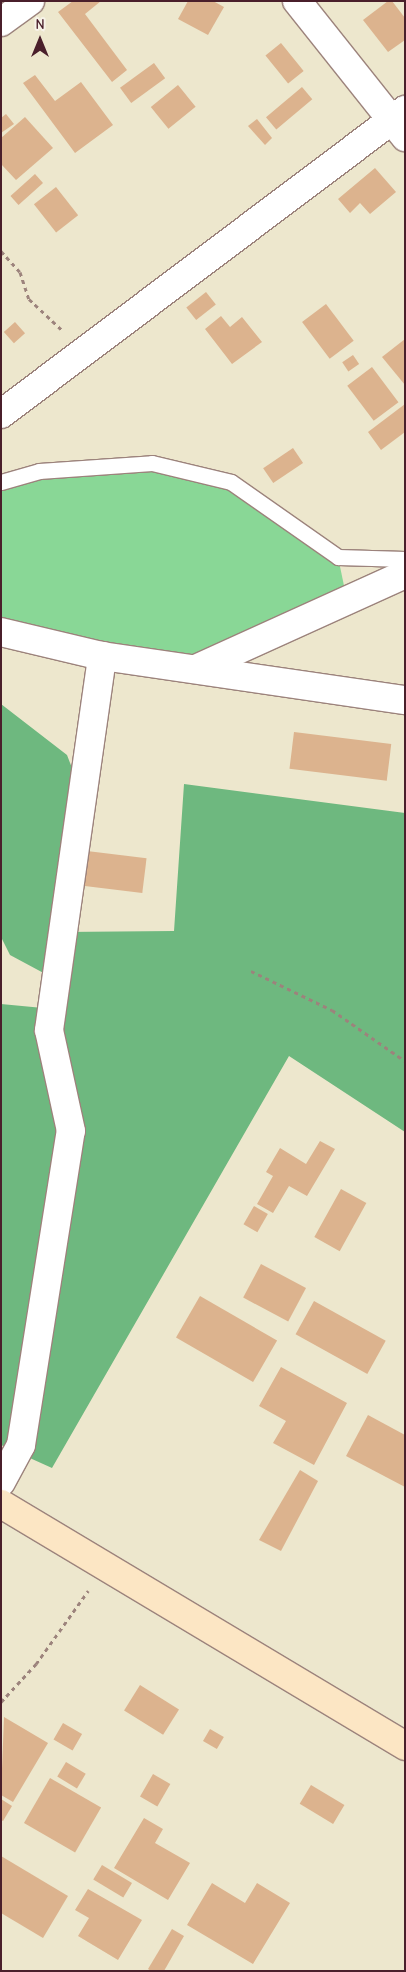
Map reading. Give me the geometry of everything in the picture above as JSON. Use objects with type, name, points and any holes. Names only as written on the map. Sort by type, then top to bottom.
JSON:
[{"type":"main road","points":[[1,1504],[405,1746]]},
{"type":"street","points":[[1,22],[30,1]]},
{"type":"street","points":[[1,414],[400,122],[297,1]]},
{"type":"street","points":[[198,668],[405,574]]},
{"type":"street","points":[[1,632],[102,656],[198,668],[405,700]]},
{"type":"street","points":[[1,1482],[21,1444],[71,1131],[48,1030],[102,656]]},
{"type":"lane","points":[[1,482],[39,470],[152,463],[231,482],[338,557],[405,559]]},
{"type":"path","points":[[1,251],[20,272],[29,299],[60,328],[89,348]]},
{"type":"path","points":[[251,971],[332,1010],[405,1061]]},
{"type":"path","points":[[1,1702],[36,1664],[105,1566]]},
{"type":"green space","points":[[152,463],[231,482],[338,557],[347,600],[198,668],[1,632],[1,482]]},
{"type":"green space","points":[[1,704],[67,755],[82,794],[63,932],[174,931],[184,784],[405,813],[405,1132],[289,1056],[52,1468],[1,1445],[1,1004],[43,1008],[51,977],[10,955],[1,937]]},
{"type":"building","points":[[73,1],[101,1],[85,14],[127,70],[112,82],[58,12]]},
{"type":"building","points":[[188,1],[213,1],[224,7],[208,35],[178,19]]},
{"type":"building","points":[[388,1],[392,1],[405,18],[405,40],[388,52],[363,20]]},
{"type":"building","points":[[281,43],[304,71],[288,84],[265,56]]},
{"type":"building","points":[[154,63],[165,78],[131,103],[120,88]]},
{"type":"building","points":[[35,75],[55,101],[81,82],[113,125],[75,153],[23,83]]},
{"type":"building","points":[[178,85],[196,107],[168,129],[151,107]]},
{"type":"building","points":[[302,87],[312,99],[276,129],[266,117]]},
{"type":"building","points":[[6,114],[14,124],[1,133],[1,118]]},
{"type":"building","points":[[25,117],[53,148],[16,180],[1,164],[1,138]]},
{"type":"building","points":[[257,119],[272,138],[265,145],[248,126]]},
{"type":"building","points":[[375,168],[396,192],[370,214],[360,203],[350,213],[338,199]]},
{"type":"building","points":[[35,174],[43,183],[19,205],[10,196]]},
{"type":"building","points":[[56,187],[78,215],[56,233],[34,204]]},
{"type":"building","points":[[206,292],[216,305],[196,320],[186,307]]},
{"type":"building","points":[[326,304],[354,341],[330,359],[302,322]]},
{"type":"building","points":[[221,316],[230,327],[242,317],[262,342],[232,364],[205,329]]},
{"type":"building","points":[[15,322],[25,333],[14,343],[4,332]]},
{"type":"building","points":[[405,339],[405,385],[382,357]]},
{"type":"building","points":[[353,355],[359,364],[348,371],[342,362]]},
{"type":"building","points":[[372,367],[398,402],[374,421],[347,386]]},
{"type":"building","points":[[405,404],[405,432],[381,450],[368,432]]},
{"type":"building","points":[[293,448],[303,463],[273,483],[263,468]]},
{"type":"building","points":[[294,732],[391,744],[387,781],[289,769]]},
{"type":"building","points":[[87,851],[147,858],[142,893],[83,886]]},
{"type":"building","points":[[320,1141],[335,1149],[307,1196],[289,1186],[273,1213],[257,1204],[273,1176],[266,1172],[280,1148],[306,1164]]},
{"type":"building","points":[[341,1189],[366,1203],[340,1251],[314,1237]]},
{"type":"building","points":[[254,1206],[268,1214],[257,1232],[243,1224]]},
{"type":"building","points":[[261,1264],[306,1288],[288,1321],[243,1298]]},
{"type":"building","points":[[200,1296],[277,1340],[253,1382],[176,1338]]},
{"type":"building","points":[[314,1301],[386,1341],[367,1374],[296,1334]]},
{"type":"building","points":[[281,1367],[347,1403],[314,1465],[273,1443],[286,1421],[259,1406]]},
{"type":"building","points":[[368,1415],[405,1435],[405,1487],[346,1456]]},
{"type":"building","points":[[300,1470],[318,1481],[281,1551],[259,1540]]},
{"type":"building","points":[[140,1685],[179,1709],[163,1735],[124,1710]]},
{"type":"building","points":[[4,1717],[48,1743],[13,1802],[1,1795]]},
{"type":"building","points":[[63,1723],[82,1734],[73,1750],[54,1739]]},
{"type":"building","points":[[210,1729],[224,1737],[217,1749],[203,1741]]},
{"type":"building","points":[[66,1762],[86,1774],[77,1788],[57,1777]]},
{"type":"building","points":[[153,1774],[170,1784],[157,1807],[140,1797]]},
{"type":"building","points":[[50,1778],[101,1808],[75,1853],[24,1823]]},
{"type":"building","points":[[311,1785],[344,1805],[333,1824],[300,1804]]},
{"type":"building","points":[[1,1799],[12,1806],[3,1821],[1,1820]]},
{"type":"building","points":[[144,1818],[163,1829],[155,1843],[190,1863],[168,1900],[114,1868]]},
{"type":"building","points":[[1,1856],[68,1896],[43,1938],[1,1913]]},
{"type":"building","points":[[102,1865],[132,1883],[123,1898],[93,1880]]},
{"type":"building","points":[[212,1883],[245,1903],[257,1883],[290,1903],[253,1964],[187,1925]]},
{"type":"building","points":[[88,1889],[142,1920],[118,1960],[78,1936],[89,1918],[75,1910]]},
{"type":"building","points":[[172,1929],[184,1936],[164,1971],[151,1971],[148,1969]]}]
